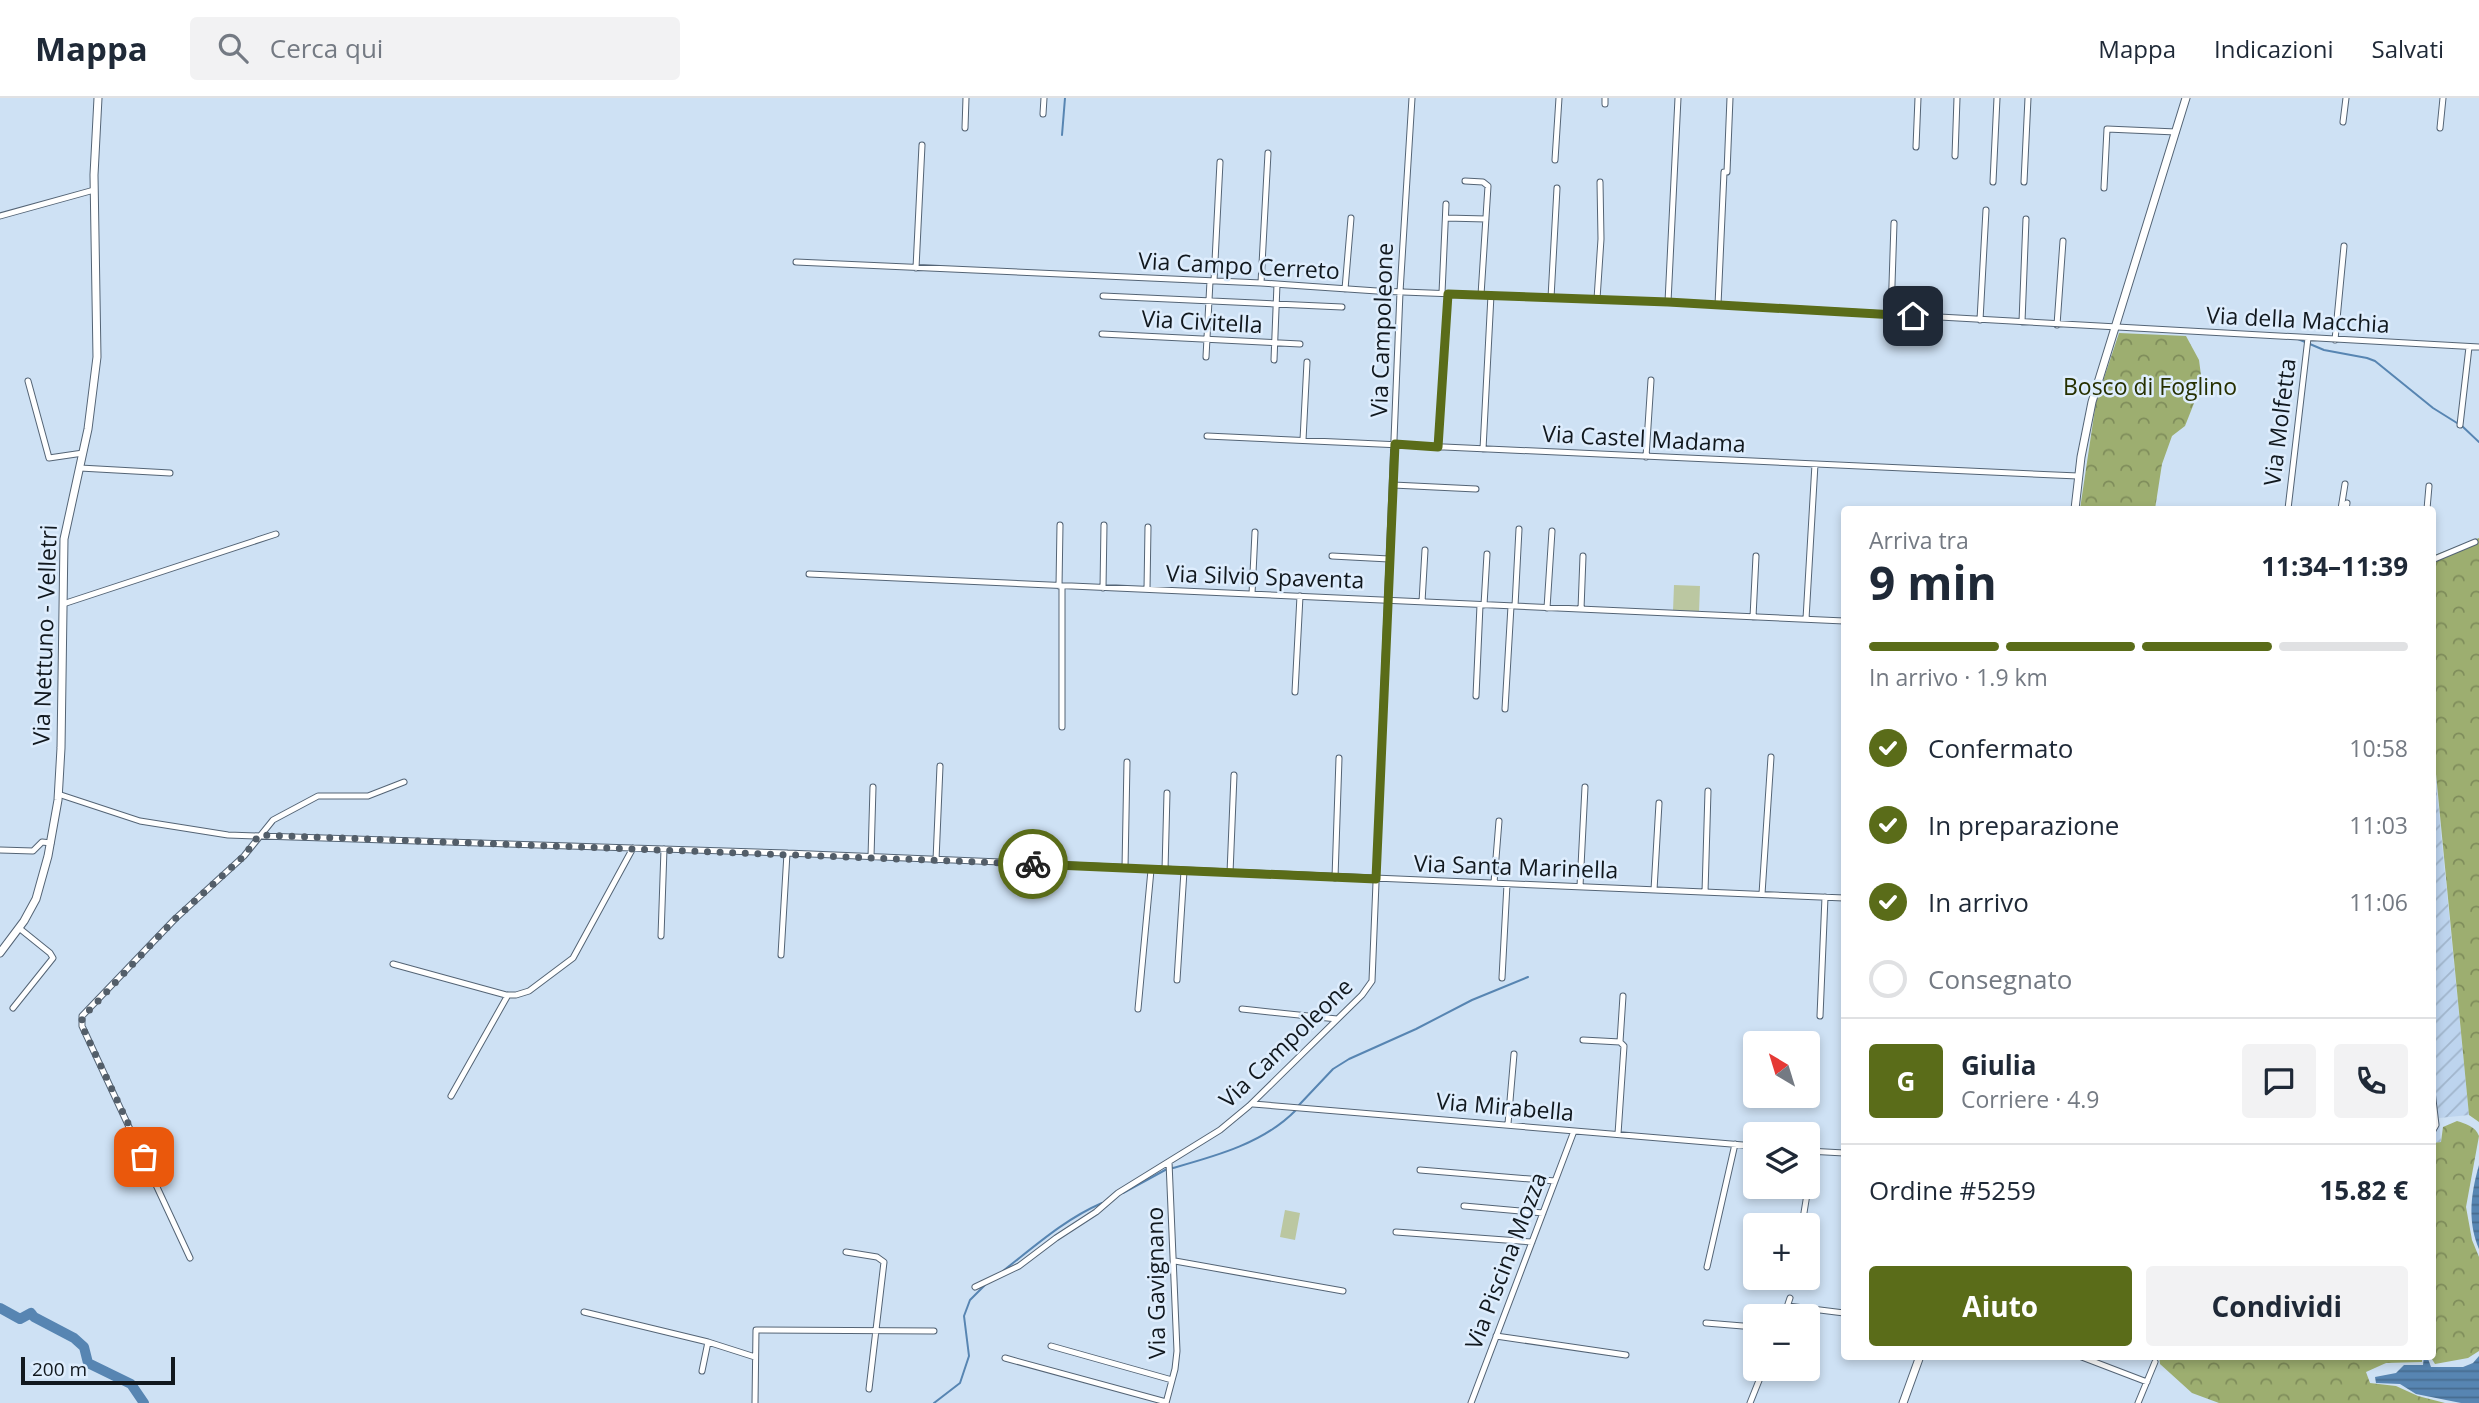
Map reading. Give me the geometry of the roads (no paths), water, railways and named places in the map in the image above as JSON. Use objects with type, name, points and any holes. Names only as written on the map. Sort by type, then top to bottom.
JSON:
[{"type":"main road","name":"Via Nettuno - Velletri","points":[[0,953],[19,928],[38,892],[51,843],[58,794],[64,533],[93,403],[97,349],[94,190],[98,98]]},
{"type":"main road","points":[[2075,506],[2078,475],[2092,402],[2186,98]]},
{"type":"main road","points":[[1903,1403],[1919,1360]]},
{"type":"street","points":[[965,128],[966,98]]},
{"type":"street","points":[[1043,114],[1044,98]]},
{"type":"street","name":"Via Campoleone","points":[[975,1287],[1019,1266],[1114,1196],[1213,1135],[1252,1104],[1365,992],[1373,979],[1400,292],[1412,98]]},
{"type":"street","points":[[1555,160],[1559,98]]},
{"type":"street","points":[[1668,302],[1678,98]]},
{"type":"street","points":[[1718,305],[1730,98]]},
{"type":"street","points":[[1916,147],[1918,98]]},
{"type":"street","points":[[1955,156],[1957,98]]},
{"type":"street","points":[[1993,182],[1997,98]]},
{"type":"street","points":[[2024,182],[2028,98]]},
{"type":"street","points":[[2343,122],[2346,98]]},
{"type":"street","points":[[2440,128],[2443,98]]},
{"type":"street","points":[[2104,188],[2107,128],[2176,132]]},
{"type":"street","points":[[916,268],[922,145]]},
{"type":"street","points":[[1261,283],[1268,153]]},
{"type":"street","points":[[1206,357],[1220,162]]},
{"type":"street","points":[[1465,181],[1488,185],[1481,295]]},
{"type":"street","points":[[1597,299],[1601,239],[1600,182]]},
{"type":"street","points":[[1551,298],[1557,187]]},
{"type":"street","points":[[0,216],[94,190]]},
{"type":"street","points":[[1438,447],[1446,204]]},
{"type":"street","points":[[1980,320],[1986,211]]},
{"type":"street","points":[[1345,289],[1351,218]]},
{"type":"street","points":[[1446,218],[1486,219]]},
{"type":"street","points":[[2022,323],[2026,219]]},
{"type":"street","points":[[1891,314],[1894,223]]},
{"type":"street","points":[[2057,325],[2063,241]]},
{"type":"street","points":[[2335,340],[2344,246]]},
{"type":"street","name":"Via Campo Cerreto","points":[[796,262],[1400,292],[1668,302],[2116,328]]},
{"type":"street","points":[[1274,360],[1277,284]]},
{"type":"street","points":[[1483,449],[1491,295]]},
{"type":"street","points":[[1103,296],[1342,307]]},
{"type":"street","name":"Via della Macchia","points":[[2116,328],[2307,341],[2335,340],[2479,348]]},
{"type":"street","name":"Via Civitella","points":[[1102,334],[1300,344]]},
{"type":"street","name":"Via Molfetta","points":[[2288,506],[2307,341]]},
{"type":"street","points":[[2460,425],[2469,347]]},
{"type":"street","points":[[1303,440],[1307,362]]},
{"type":"street","points":[[1646,457],[1650,380]]},
{"type":"street","points":[[27,381],[49,458],[83,453]]},
{"type":"street","name":"Via Castel Madama","points":[[1208,436],[2078,475]]},
{"type":"street","points":[[1806,619],[1815,464]]},
{"type":"street","points":[[80,468],[170,473]]},
{"type":"street","points":[[2345,484],[2345,506]]},
{"type":"street","points":[[1393,485],[1476,489]]},
{"type":"street","points":[[2427,506],[2429,486]]},
{"type":"street","points":[[1060,525],[1062,727]]},
{"type":"street","points":[[1103,588],[1104,525]]},
{"type":"street","points":[[1147,589],[1148,527]]},
{"type":"street","points":[[1506,709],[1519,529]]},
{"type":"street","points":[[1548,608],[1552,531]]},
{"type":"street","points":[[1252,594],[1255,532]]},
{"type":"street","points":[[61,605],[276,534]]},
{"type":"street","points":[[2436,558],[2474,542]]},
{"type":"street","points":[[1422,601],[1425,550]]},
{"type":"street","points":[[1476,696],[1487,554]]},
{"type":"street","points":[[1332,556],[1389,559]]},
{"type":"street","points":[[1580,609],[1583,556]]},
{"type":"street","points":[[1753,617],[1756,556]]},
{"type":"street","name":"Via Silvio Spaventa","points":[[809,574],[1841,621]]},
{"type":"street","points":[[1295,692],[1300,596]]},
{"type":"street","points":[[1762,894],[1771,757]]},
{"type":"street","points":[[1335,878],[1339,758]]},
{"type":"street","points":[[1125,868],[1128,762]]},
{"type":"street","points":[[936,860],[940,766]]},
{"type":"street","points":[[1230,873],[1234,775]]},
{"type":"street","points":[[190,1258],[81,1021],[85,1013],[175,919],[244,856],[259,835],[278,816],[318,796],[368,796],[404,782]]},
{"type":"street","points":[[1580,887],[1585,787]]},
{"type":"street","points":[[871,857],[873,788]]},
{"type":"street","points":[[1705,892],[1708,792]]},
{"type":"street","points":[[1165,870],[1167,793]]},
{"type":"street","name":"Via Santa Marinella","points":[[58,794],[141,821],[212,834],[787,853],[1841,898]]},
{"type":"street","points":[[1654,890],[1659,803]]},
{"type":"street","points":[[1494,883],[1499,821]]},
{"type":"street","points":[[0,850],[33,851],[42,842],[51,843]]},
{"type":"street","points":[[393,964],[508,995],[529,991],[572,958],[633,848]]},
{"type":"street","points":[[661,936],[664,849]]},
{"type":"street","points":[[781,955],[787,853]]},
{"type":"street","points":[[1138,1009],[1151,870]]},
{"type":"street","points":[[1177,980],[1184,871]]},
{"type":"street","points":[[1502,978],[1507,884]]},
{"type":"street","points":[[1820,1016],[1825,897]]},
{"type":"street","points":[[13,1008],[53,958],[19,928]]},
{"type":"street","points":[[451,1097],[508,995]]},
{"type":"street","points":[[1620,1042],[1623,996]]},
{"type":"street","points":[[1242,1009],[1337,1020]]},
{"type":"street","points":[[1583,1040],[1620,1042],[1624,1046],[1618,1135]]},
{"type":"street","points":[[1508,1124],[1514,1054]]},
{"type":"street","name":"Via Mirabella","points":[[1252,1104],[1743,1145]]},
{"type":"street","name":"Via Piscina Mozza","points":[[1471,1403],[1574,1131]]},
{"type":"street","points":[[1707,1267],[1735,1144]]},
{"type":"street","points":[[1820,1152],[1841,1153]]},
{"type":"street","name":"Via Gavignano","points":[[1166,1402],[1177,1353],[1169,1162]]},
{"type":"street","points":[[1420,1170],[1555,1181]]},
{"type":"street","points":[[1464,1206],[1543,1213]]},
{"type":"street","points":[[1396,1232],[1532,1242]]},
{"type":"street","points":[[846,1252],[878,1257],[883,1261],[869,1390]]},
{"type":"street","points":[[1175,1261],[1343,1291]]},
{"type":"street","points":[[1788,1304],[1790,1298]]},
{"type":"street","points":[[1820,1310],[1841,1313]]},
{"type":"street","points":[[584,1312],[708,1342],[755,1357]]},
{"type":"street","points":[[1706,1323],[1743,1326]]},
{"type":"street","points":[[755,1403],[756,1330],[934,1331]]},
{"type":"street","points":[[1496,1336],[1626,1355]]},
{"type":"street","points":[[702,1371],[708,1342]]},
{"type":"street","points":[[1051,1346],[1172,1380]]},
{"type":"street","points":[[1005,1358],[1166,1402]]},
{"type":"street","points":[[2089,1360],[2147,1382]]},
{"type":"street","points":[[2138,1403],[2155,1362]]},
{"type":"street","points":[[1751,1403],[1759,1381]]},
{"type":"water","points":[[2479,1165],[2479,1249],[2473,1228],[2472,1207]]},
{"type":"water","points":[[2479,1356],[2479,1403],[2461,1403],[2416,1394],[2400,1384],[2376,1383],[2375,1377],[2396,1373],[2404,1365],[2423,1365],[2424,1360],[2428,1360],[2431,1367],[2463,1367],[2473,1363]]},
{"type":"waterway","points":[[1062,135],[1065,98]]},
{"type":"waterway","points":[[2298,339],[2324,350],[2375,361],[2433,408],[2457,423]]},
{"type":"waterway","points":[[2462,426],[2479,442]]},
{"type":"waterway","points":[[1299,1105],[1333,1069],[1349,1059],[1472,1000],[1528,977]]},
{"type":"waterway","points":[[1173,1168],[1254,1140],[1296,1110]]},
{"type":"waterway","points":[[1123,1193],[1167,1169]]},
{"type":"waterway","points":[[1003,1271],[1063,1225],[1102,1203]]},
{"type":"waterway","points":[[934,1403],[960,1383],[969,1356],[964,1316],[970,1300],[985,1285]]},
{"type":"waterway","points":[[0,1308],[20,1319],[31,1313],[74,1338],[84,1347],[88,1363],[131,1384],[144,1403]]},
{"type":"park label","name":"Bosco di Foglino","points":[[2150,387]]}]
